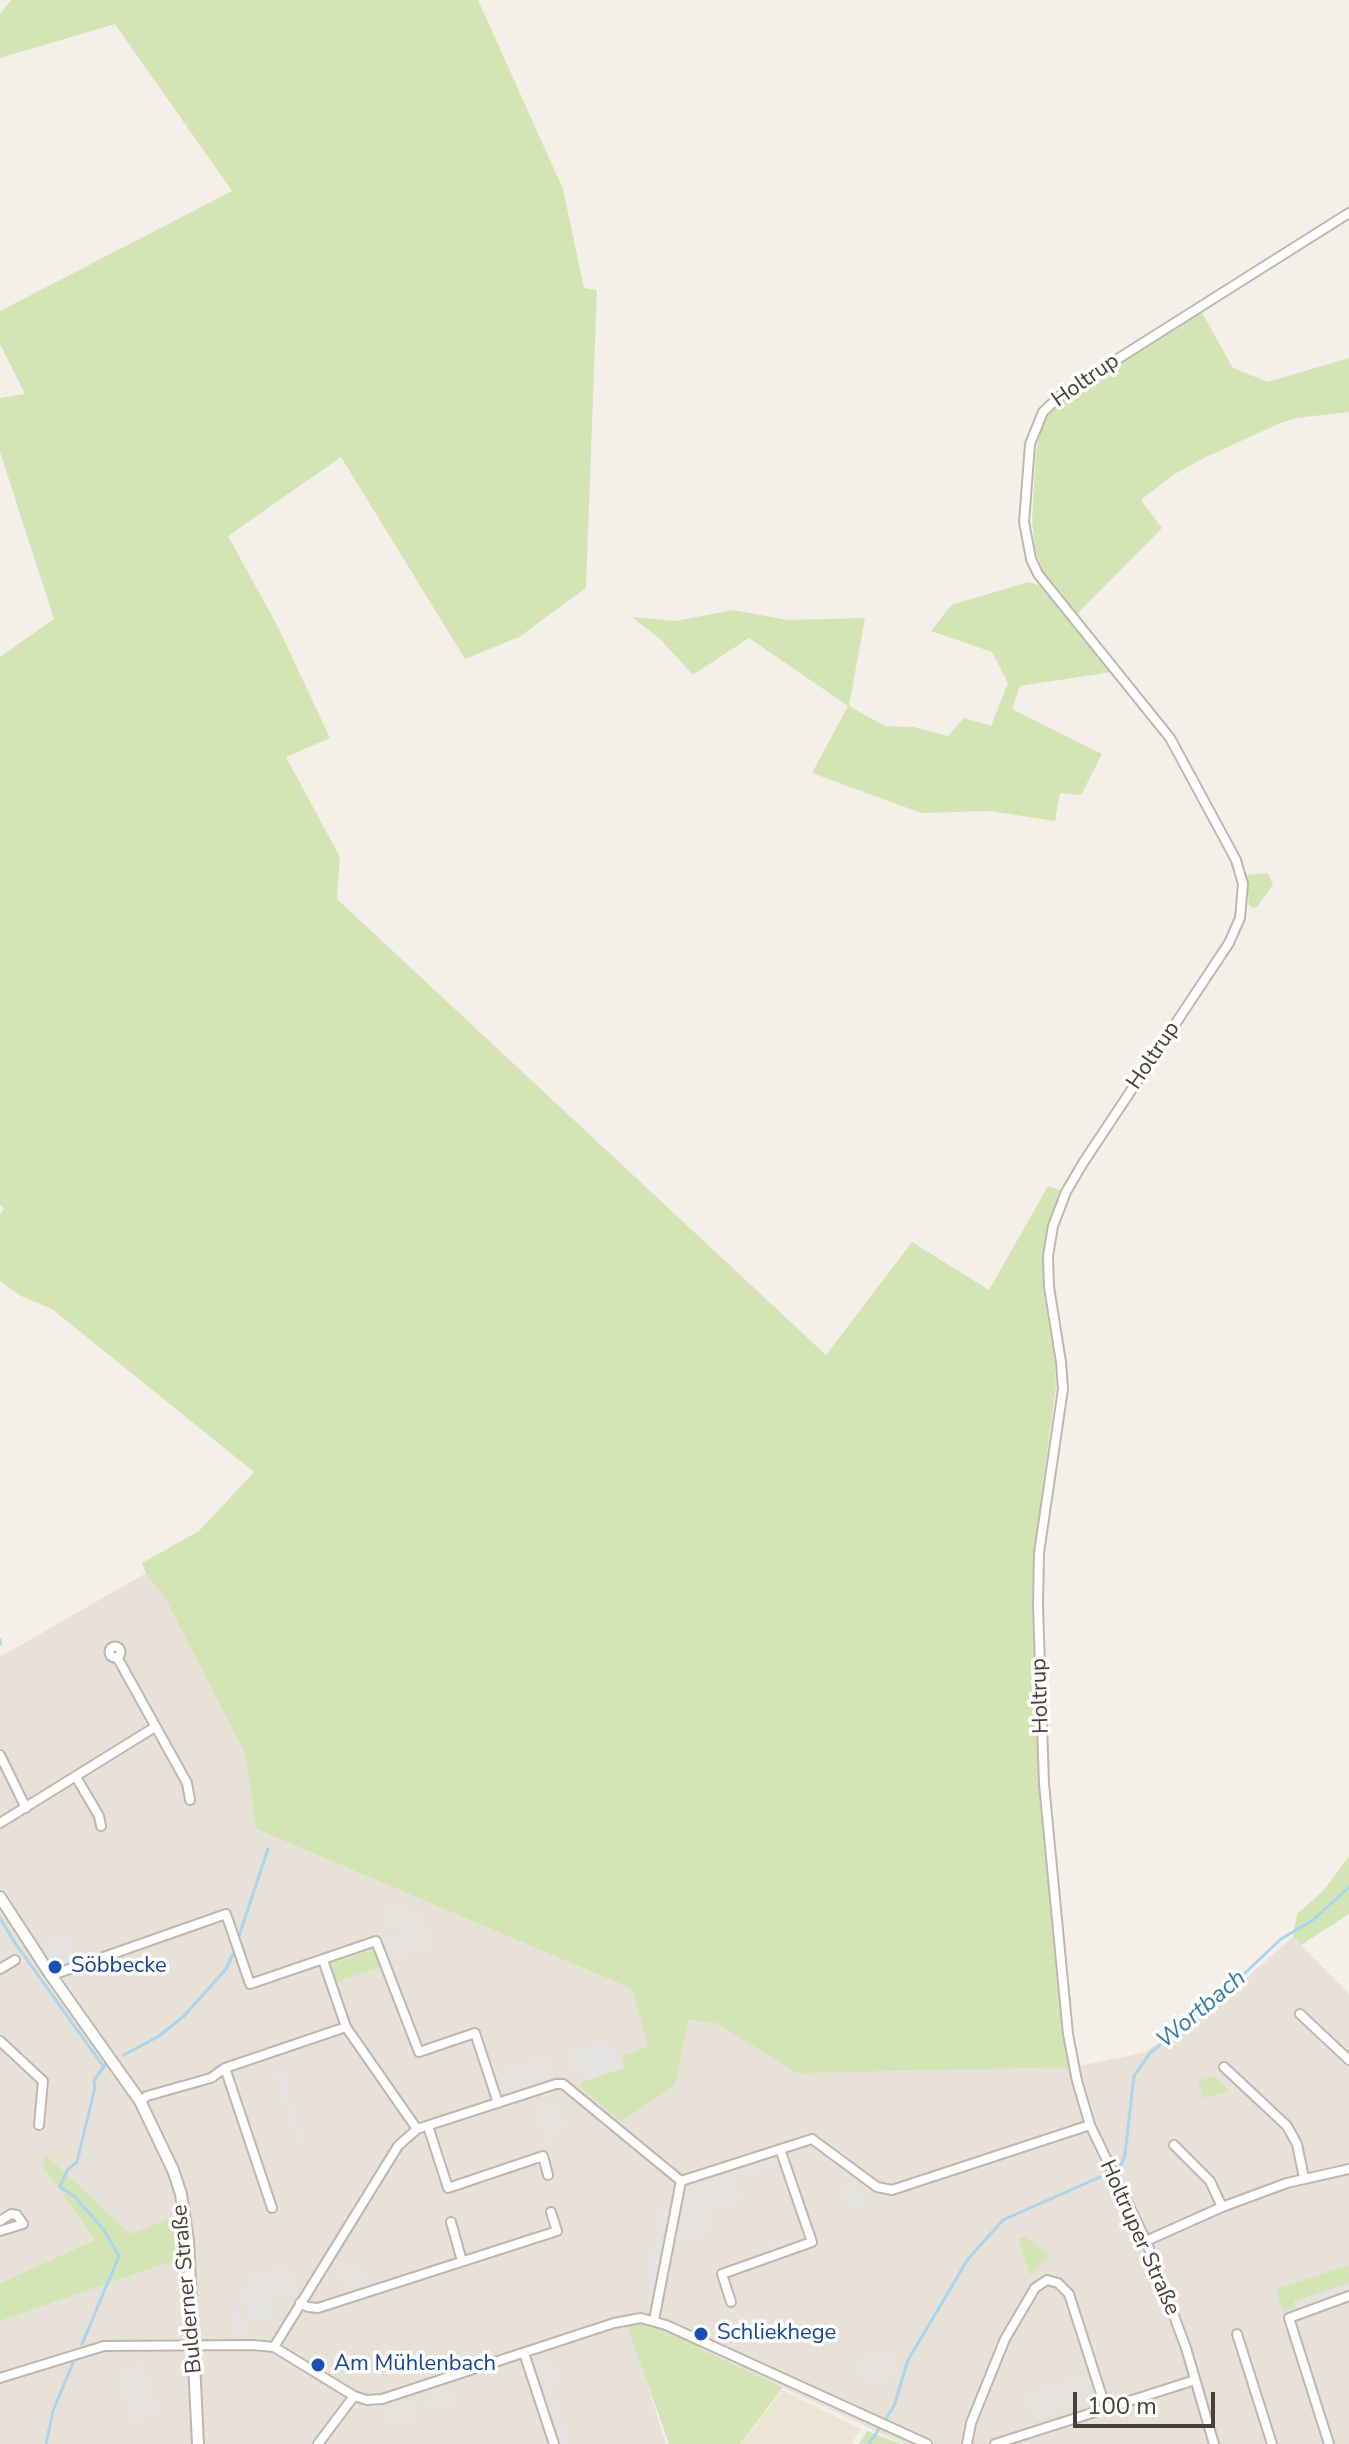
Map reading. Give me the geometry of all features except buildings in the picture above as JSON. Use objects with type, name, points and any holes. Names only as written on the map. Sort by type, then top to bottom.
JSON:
[{"type":"street","name":"Holtrup","points":[[1090,2125],[1068,2034],[1044,1784],[1039,1553],[1063,1389],[1049,1287],[1048,1256],[1053,1226],[1066,1192],[1235,931],[1242,906],[1243,884],[1236,860],[1170,738],[1038,574],[1031,559],[1024,522],[1030,444],[1043,412],[1062,394],[1349,213]]},
{"type":"street","points":[[117,1657],[187,1783],[190,1800]]},
{"type":"street","points":[[0,1823],[155,1727]]},
{"type":"street","points":[[0,1755],[26,1808]]},
{"type":"street","points":[[76,1777],[99,1816],[101,1826]]},
{"type":"street","name":"Bulderner Straße","points":[[0,1897],[140,2101],[166,2153],[181,2194],[188,2241],[198,2444]]},
{"type":"street","points":[[52,1977],[226,1914],[250,1984],[376,1941],[419,2052],[475,2033],[498,2103]]},
{"type":"street","points":[[0,1969],[15,1960]]},
{"type":"street","points":[[323,1960],[346,2027],[417,2129]]},
{"type":"street","points":[[1300,2014],[1349,2060]]},
{"type":"street","points":[[140,2101],[346,2027]]},
{"type":"street","points":[[0,2041],[43,2081],[39,2125]]},
{"type":"street","points":[[1224,2067],[1287,2126],[1297,2144],[1304,2178]]},
{"type":"street","points":[[225,2068],[272,2208]]},
{"type":"street","points":[[274,2347],[398,2146],[417,2129],[563,2084],[681,2181]]},
{"type":"street","points":[[681,2181],[816,2139],[877,2187],[892,2190],[1090,2125]]},
{"type":"street","name":"Holtruper Straße","points":[[1090,2125],[1146,2241],[1214,2444]]},
{"type":"street","points":[[428,2126],[448,2188],[543,2156],[548,2175]]},
{"type":"street","points":[[1174,2145],[1210,2181],[1222,2207]]},
{"type":"street","points":[[731,2302],[722,2274],[812,2242],[780,2149]]},
{"type":"street","points":[[1146,2241],[1222,2207],[1304,2178],[1349,2169]]},
{"type":"street","points":[[654,2320],[681,2181]]},
{"type":"street","points":[[300,2303],[318,2308],[557,2231],[551,2212]]},
{"type":"street","points":[[0,2221],[11,2214],[17,2215],[23,2224],[0,2231]]},
{"type":"street","points":[[451,2222],[462,2261]]},
{"type":"street","points":[[967,2444],[971,2423],[1005,2339],[1035,2288],[1047,2280],[1058,2283],[1069,2294],[1106,2409]]},
{"type":"street","points":[[1329,2444],[1289,2318],[1349,2296]]},
{"type":"street","points":[[0,2378],[104,2346],[195,2344],[274,2347],[354,2396],[367,2400],[382,2399],[614,2323],[641,2318],[654,2320],[927,2444]]},
{"type":"street","points":[[1237,2334],[1272,2444]]},
{"type":"street","points":[[524,2353],[554,2444]]},
{"type":"street","points":[[995,2444],[1195,2380]]},
{"type":"street","points":[[318,2444],[354,2396]]},
{"type":"shaded area","points":[[146,1573],[167,1602],[245,1754],[256,1829],[632,1989],[648,2047],[626,2068],[582,2082],[675,2085],[687,2020],[716,2023],[797,2072],[1079,2066],[1143,2053],[1210,2010],[1293,1937],[1349,1994],[1349,2444],[905,2444],[869,2428],[789,2383],[629,2326],[666,2444],[0,2444],[0,2321],[179,2258],[131,2236],[47,2156],[45,2168],[95,2240],[0,2283],[0,1657]]},
{"type":"shaded area","points":[[398,1905],[424,1916],[434,1945],[390,1960],[384,1942],[400,1936],[398,1928],[389,1931],[382,1910]]},
{"type":"shaded area","points":[[66,1931],[75,1960],[57,1966],[42,1946]]},
{"type":"shaded area","points":[[607,2040],[610,2048],[616,2046],[623,2067],[584,2080],[582,2072],[575,2074],[568,2053]]},
{"type":"shaded area","points":[[548,2056],[555,2076],[508,2092],[499,2087],[493,2071]]},
{"type":"shaded area","points":[[281,2068],[304,2140],[297,2142],[274,2071]]},
{"type":"shaded area","points":[[557,2099],[566,2126],[561,2129],[563,2136],[545,2142],[536,2115],[530,2108]]},
{"type":"shaded area","points":[[772,2159],[775,2166],[742,2176],[740,2169]]},
{"type":"shaded area","points":[[734,2173],[743,2200],[707,2213],[712,2232],[680,2243],[677,2234],[684,2199],[695,2195],[692,2187]]},
{"type":"shaded area","points":[[855,2181],[858,2188],[862,2187],[868,2204],[849,2211],[840,2186]]},
{"type":"shaded area","points":[[1308,2183],[1250,2203],[1169,2238],[1167,2236],[1268,2193]]},
{"type":"shaded area","points":[[660,2208],[668,2209],[653,2291],[645,2290]]},
{"type":"shaded area","points":[[795,2235],[798,2243],[765,2255],[762,2247]]},
{"type":"shaded area","points":[[361,2260],[370,2288],[346,2296],[337,2268]]},
{"type":"shaded area","points":[[288,2263],[297,2290],[252,2305],[243,2278]]},
{"type":"shaded area","points":[[1349,2285],[1349,2292],[1296,2309],[1294,2303]]},
{"type":"shaded area","points":[[245,2286],[252,2305],[272,2299],[277,2316],[252,2324],[241,2288]]},
{"type":"shaded area","points":[[239,2311],[248,2338],[236,2336],[232,2314]]},
{"type":"shaded area","points":[[700,2346],[856,2419],[700,2349]]},
{"type":"shaded area","points":[[890,2349],[899,2375],[865,2387],[856,2360]]},
{"type":"shaded area","points":[[553,2358],[562,2384],[546,2390],[536,2364]]},
{"type":"shaded area","points":[[145,2363],[161,2414],[131,2423],[115,2372]]},
{"type":"shaded area","points":[[1087,2373],[1096,2401],[1033,2421],[1024,2394]]},
{"type":"shaded area","points":[[453,2387],[459,2403],[431,2413],[426,2397]]},
{"type":"shaded area","points":[[782,2390],[861,2429],[851,2444],[741,2444]]},
{"type":"shaded area","points":[[1173,2391],[1173,2394],[1060,2429],[1058,2427]]},
{"type":"shaded area","points":[[546,2394],[554,2398],[570,2444],[562,2444]]},
{"type":"shaded area","points":[[412,2401],[417,2418],[389,2427],[384,2411]]},
{"type":"green space","points":[[11,0],[478,0],[563,189],[584,288],[597,290],[586,588],[519,637],[465,659],[341,457],[228,536],[277,625],[330,738],[286,757],[340,857],[337,899],[826,1355],[912,1242],[989,1290],[1048,1186],[1063,1191],[1049,1225],[1043,1288],[1056,1387],[1034,1551],[1032,1606],[1039,1784],[1058,1988],[1070,2067],[797,2073],[716,2023],[688,2020],[675,2085],[621,2121],[579,2086],[582,2082],[625,2068],[622,2056],[648,2047],[632,1989],[256,1829],[245,1754],[167,1602],[142,1563],[199,1531],[254,1472],[52,1309],[21,1296],[0,1281],[0,1215],[4,1208],[0,1205],[0,657],[54,619],[0,452],[0,398],[25,394],[0,344],[0,311],[232,191],[115,24],[0,58],[0,14]]},
{"type":"green space","points":[[1201,311],[1233,368],[1268,382],[1349,358],[1349,412],[1296,418],[1278,424],[1173,475],[1141,500],[1162,528],[1077,614],[1043,571],[1035,550],[1032,520],[1036,451],[1041,430],[1063,398]]},
{"type":"green space","points":[[1029,582],[1039,585],[1112,672],[1020,686],[1012,709],[1102,754],[1081,795],[1060,793],[1055,821],[989,811],[921,813],[812,773],[848,706],[749,638],[693,675],[660,639],[632,617],[675,621],[733,610],[788,620],[865,618],[849,706],[885,726],[914,727],[948,736],[964,718],[991,726],[1008,683],[992,652],[931,631],[954,604]]},
{"type":"green space","points":[[1268,873],[1273,885],[1256,908],[1249,906],[1246,875]]},
{"type":"green space","points":[[1349,1856],[1349,1914],[1301,1945],[1293,1937],[1297,1914],[1324,1890]]},
{"type":"green space","points":[[374,1949],[380,1967],[336,1982],[330,1964]]},
{"type":"green space","points":[[1214,2076],[1229,2091],[1204,2098],[1198,2081]]},
{"type":"green space","points":[[45,2154],[130,2234],[180,2215],[180,2258],[0,2321],[0,2283],[95,2240],[43,2166]]},
{"type":"green space","points":[[1024,2237],[1050,2255],[1030,2275],[1018,2239]]},
{"type":"green space","points":[[1349,2265],[1349,2283],[1294,2301],[1296,2307],[1283,2311],[1276,2289]]},
{"type":"green space","points":[[651,2322],[786,2383],[740,2444],[669,2444],[627,2326]]},
{"type":"green space","points":[[867,2431],[901,2444],[859,2444]]},
{"type":"waterway","points":[[239,1936],[268,1849]]},
{"type":"waterway","name":"Wortbach","points":[[1119,2171],[1125,2154],[1134,2076],[1150,2053],[1209,2007],[1281,1939],[1313,1920],[1349,1887]]},
{"type":"waterway","points":[[0,1918],[103,2066]]},
{"type":"waterway","points":[[124,2055],[159,2036],[184,2016],[226,1969],[233,1954]]},
{"type":"waterway","points":[[82,2344],[119,2256],[104,2230],[74,2196],[60,2187],[68,2169],[77,2162],[95,2087],[94,2080],[106,2064]]},
{"type":"waterway","name":"Wortbach","points":[[869,2444],[894,2406],[908,2360],[968,2259],[1003,2220],[1100,2177]]},
{"type":"waterway","points":[[46,2444],[53,2411],[73,2363]]},
{"type":"place","name":"Söbbecke","points":[[55,1967]]},
{"type":"place","name":"Schliekhege","points":[[701,2334]]},
{"type":"place","name":"Am Mühlenbach","points":[[318,2365]]}]
